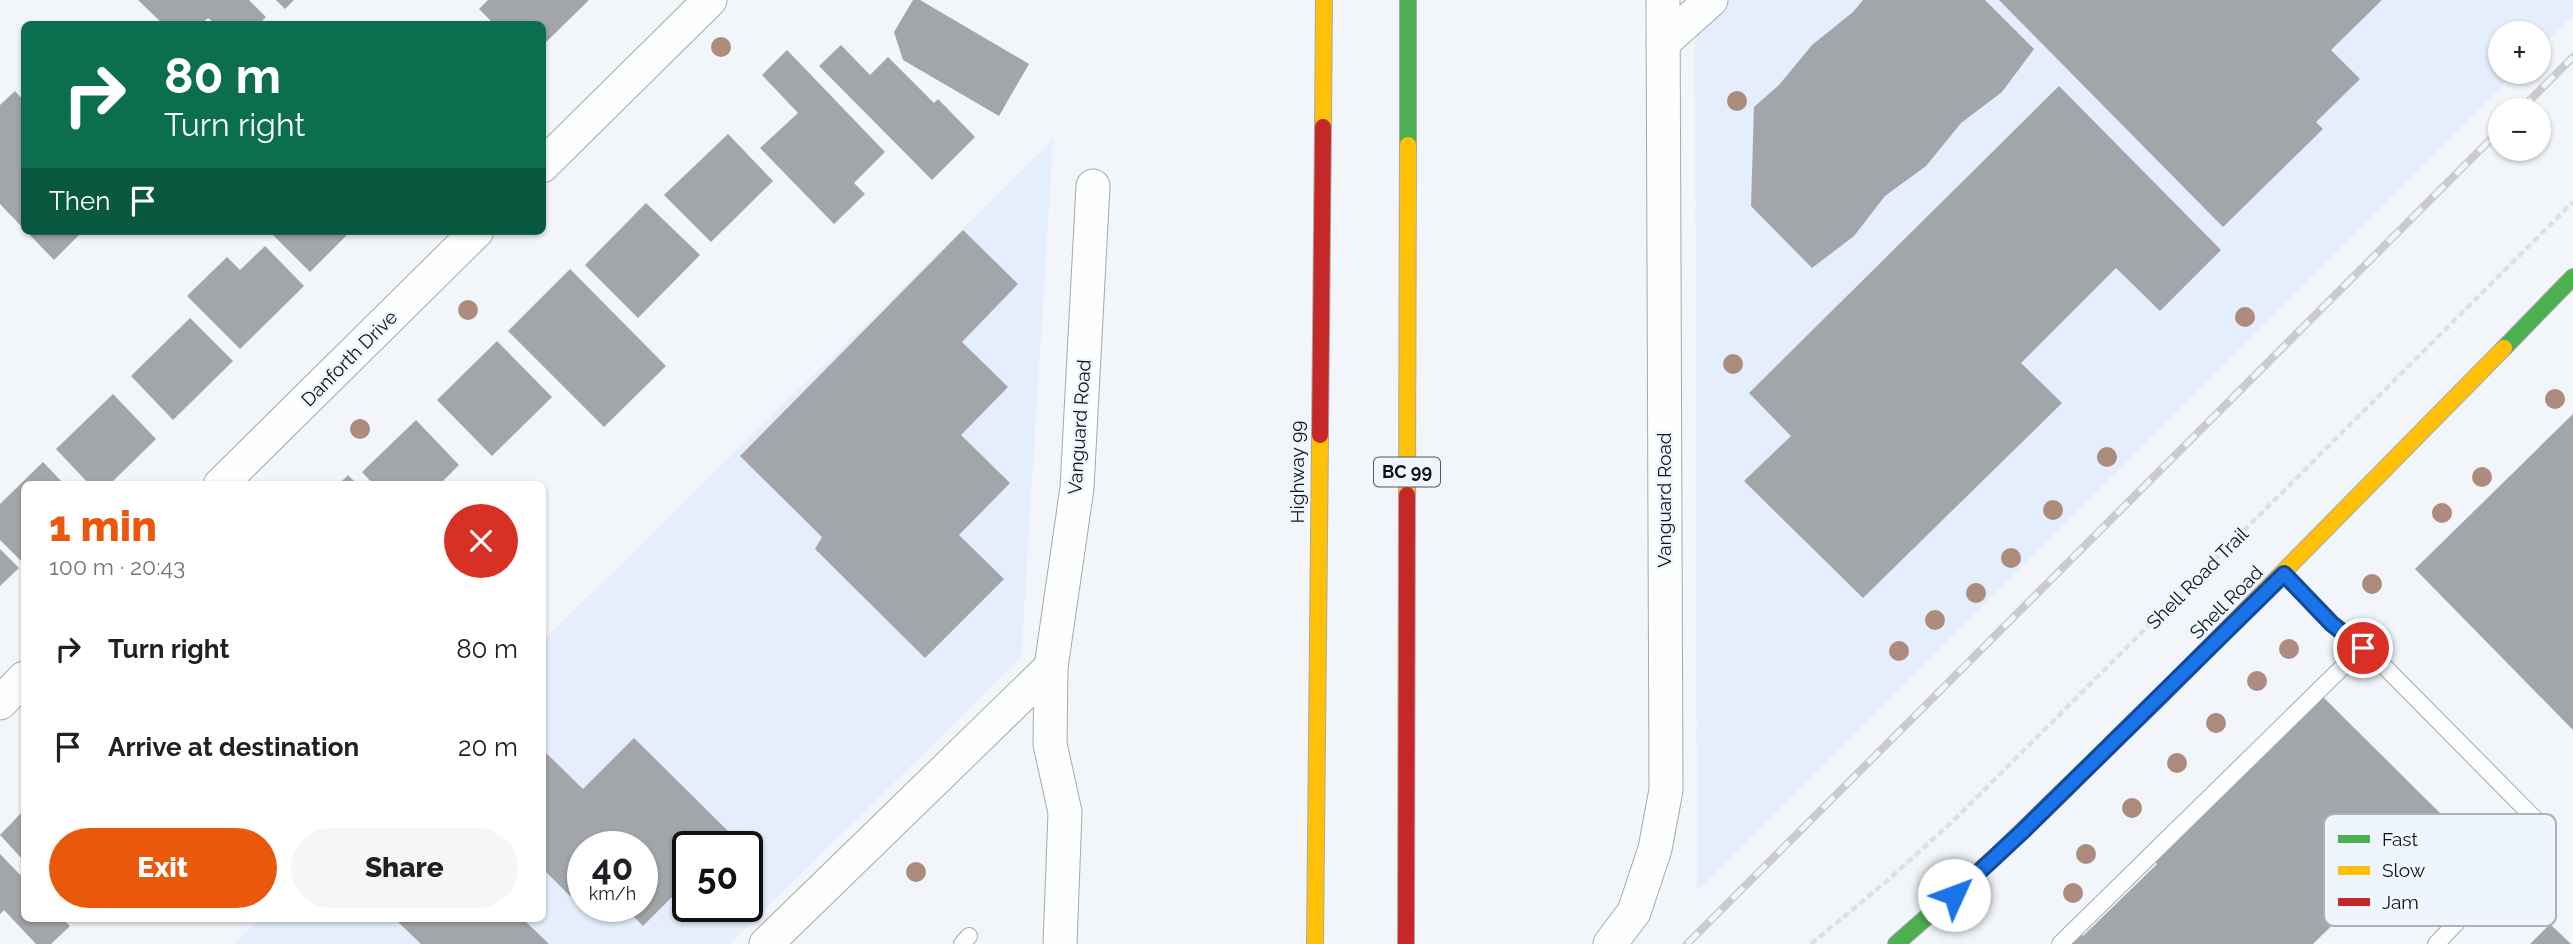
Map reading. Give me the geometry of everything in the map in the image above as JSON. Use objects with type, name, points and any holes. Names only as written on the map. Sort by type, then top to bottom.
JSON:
[{"type":"main road","points":[[1312,0],[1320,264]]},
{"type":"main road","name":"Highway 99","points":[[1315,944],[1324,0]]},
{"type":"main road","name":"BC 99","points":[[1406,944],[1408,0]]},
{"type":"main road","name":"Shell Road","points":[[1896,944],[2023,831],[2284,574],[2573,278]]},
{"type":"street","points":[[546,162],[710,0]]},
{"type":"street","name":"Vanguard Road","points":[[1610,944],[1634,912],[1655,849],[1666,790],[1663,0]]},
{"type":"street","points":[[1663,43],[1711,0]]},
{"type":"street","name":"Vanguard Road","points":[[1060,944],[1065,812],[1050,744],[1051,667],[1077,488],[1093,186]]},
{"type":"street","name":"Danforth Drive","points":[[224,481],[473,235]]},
{"type":"street","points":[[766,944],[1051,667]]},
{"type":"street","points":[[0,703],[21,681]]},
{"type":"lane","points":[[2284,574],[2332,624],[2374,656],[2530,814]]},
{"type":"lane","points":[[2060,944],[2363,648]]},
{"type":"lane","points":[[2436,944],[2453,926]]},
{"type":"path","name":"Shell Road Trail","points":[[1811,944],[1953,821],[2573,202]]},
{"type":"shaded area","points":[[1695,0],[2573,0],[2573,15],[2551,37],[2551,21],[2488,21],[2488,84],[2504,84],[1697,891]]},
{"type":"shaded area","points":[[1053,140],[1021,658],[763,911],[763,831],[672,831],[672,922],[751,922],[729,944],[234,944],[256,922],[546,922],[546,638]]},
{"type":"building","points":[[138,0],[249,0],[266,17],[262,21],[212,21],[208,18],[204,21],[160,21]]},
{"type":"building","points":[[276,0],[294,0],[285,9]]},
{"type":"building","points":[[488,0],[589,0],[546,42],[546,21],[491,21],[479,9]]},
{"type":"building","points":[[913,0],[920,0],[1029,64],[999,116],[903,60],[894,32]]},
{"type":"building","points":[[1863,0],[1985,0],[2034,49],[2002,92],[1961,123],[1926,166],[1885,196],[1854,236],[1812,268],[1751,206],[1754,107],[1779,85],[1812,45],[1853,12]]},
{"type":"building","points":[[1999,0],[2382,0],[2331,50],[2360,79],[2316,122],[2323,129],[2223,227]]},
{"type":"building","points":[[841,45],[870,75],[888,57],[934,103],[938,99],[975,137],[932,180],[819,66]]},
{"type":"building","points":[[787,50],[885,152],[854,183],[865,194],[834,224],[760,148],[798,113],[762,75]]},
{"type":"building","points":[[2059,86],[2221,250],[2160,311],[2116,268],[2021,363],[2062,403],[1863,598],[1744,481],[1791,436],[1749,393]]},
{"type":"building","points":[[15,91],[21,98],[21,226],[0,204],[0,105]]},
{"type":"building","points":[[728,134],[773,181],[711,242],[664,195]]},
{"type":"building","points":[[646,203],[700,255],[638,318],[585,265]]},
{"type":"building","points":[[963,230],[1018,284],[962,342],[1008,387],[961,435],[1010,483],[959,535],[1004,579],[925,658],[815,549],[822,537],[740,456]]},
{"type":"building","points":[[30,235],[79,235],[54,260]]},
{"type":"building","points":[[273,235],[347,235],[310,272]]},
{"type":"building","points":[[265,246],[304,286],[240,349],[187,296],[227,257],[240,270]]},
{"type":"building","points":[[570,269],[666,366],[604,427],[508,331]]},
{"type":"building","points":[[190,318],[233,361],[173,420],[131,376]]},
{"type":"building","points":[[497,341],[552,397],[492,456],[437,400]]},
{"type":"building","points":[[113,394],[156,439],[113,481],[86,481],[56,449]]},
{"type":"building","points":[[2573,414],[2573,730],[2415,569]]},
{"type":"building","points":[[416,420],[459,465],[443,481],[370,481],[362,472]]},
{"type":"building","points":[[43,462],[61,481],[24,481]]},
{"type":"building","points":[[348,475],[354,481],[342,481]]},
{"type":"building","points":[[21,483],[21,561],[0,540],[0,504]]},
{"type":"building","points":[[0,549],[19,568],[0,586]]},
{"type":"building","points":[[2320,694],[2441,814],[2324,814],[2324,926],[2331,926],[2313,944],[2068,944],[2081,932],[2083,936],[2157,864],[2153,859]]},
{"type":"building","points":[[634,738],[728,831],[672,831],[672,897],[658,911],[658,831],[567,831],[567,893],[546,872],[546,753],[583,789]]},
{"type":"building","points":[[21,813],[21,858],[0,835]]},
{"type":"building","points":[[0,854],[21,876],[21,922],[66,922],[70,926],[51,944],[36,944],[4,910],[0,914]]},
{"type":"building","points":[[398,922],[526,922],[549,944],[421,944]]},
{"type":"building","points":[[2548,926],[2552,926],[2571,944],[2530,944]]},
{"type":"railway","points":[[2532,98],[2573,57]]},
{"type":"railway","points":[[1687,944],[2488,142]]},
{"type":"traffic: fast","points":[[1408,0],[1408,145]]},
{"type":"traffic: fast","points":[[2504,348],[2573,277]]},
{"type":"traffic: fast","points":[[1896,944],[1994,858],[2163,694]]},
{"type":"traffic: slow","points":[[1323,127],[1324,0]]},
{"type":"traffic: slow","points":[[1407,495],[1408,145]]},
{"type":"traffic: slow","points":[[2163,694],[2504,348]]},
{"type":"traffic: slow","points":[[1315,944],[1320,435]]},
{"type":"traffic: jam","points":[[1320,435],[1323,127]]},
{"type":"traffic: jam","points":[[1406,944],[1407,495]]},
{"type":"route","points":[[1954,895],[2023,831],[2284,574],[2332,624],[2363,648]]}]
